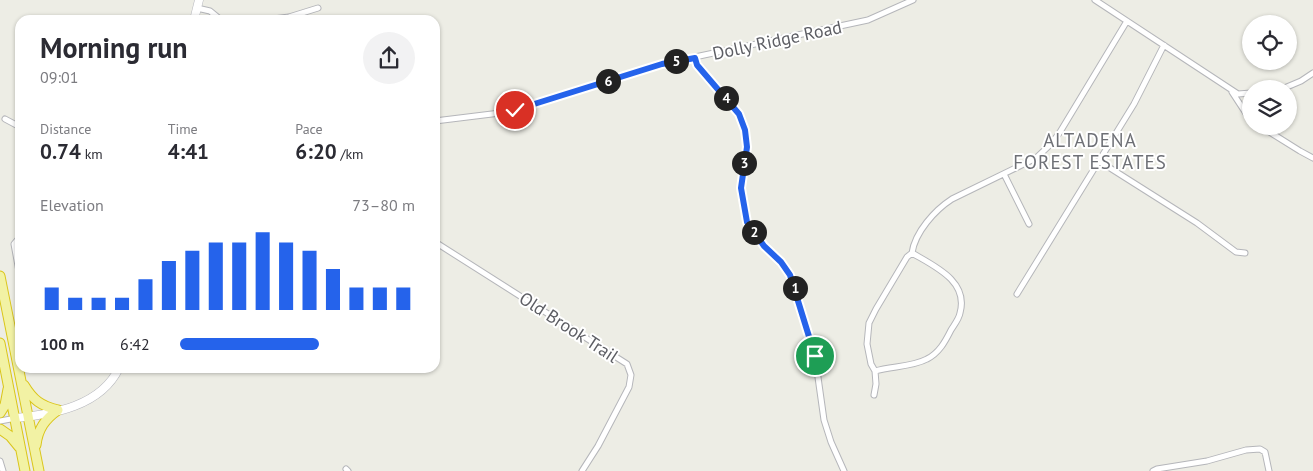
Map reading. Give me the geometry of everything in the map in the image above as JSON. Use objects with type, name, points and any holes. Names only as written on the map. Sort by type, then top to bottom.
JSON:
[{"type":"highway","points":[[0,276],[15,351]]},
{"type":"highway","points":[[0,344],[25,471]]},
{"type":"highway","points":[[19,373],[39,471]]},
{"type":"highway","points":[[21,381],[36,402],[47,408],[58,410]]},
{"type":"highway","points":[[0,413],[5,405],[8,384]]},
{"type":"highway","points":[[35,450],[40,429],[47,419],[58,410]]},
{"type":"highway","points":[[0,429],[10,436],[21,450]]},
{"type":"main road","points":[[16,418],[70,408],[106,388],[116,373]]},
{"type":"street","name":"Dolly Ridge Road","points":[[440,121],[500,113],[526,107],[662,64],[868,20],[913,0]]},
{"type":"street","points":[[1095,0],[1231,90],[1238,94],[1242,94]]},
{"type":"street","points":[[198,4],[215,15]]},
{"type":"street","points":[[295,15],[318,8]]},
{"type":"street","points":[[874,395],[876,384],[875,371],[871,364],[867,344],[869,323],[895,276],[907,257],[912,253],[913,246],[931,216],[941,206],[1036,158],[1052,144],[1127,21]]},
{"type":"street","points":[[1017,294],[1134,104],[1164,45]]},
{"type":"street","points":[[695,58],[697,65],[739,114],[745,130],[747,147],[741,188],[747,222],[764,246],[781,262],[790,275],[815,356],[824,420],[830,442],[844,471]]},
{"type":"street","points":[[1297,83],[1313,72]]},
{"type":"street","points":[[1231,90],[1242,107]]},
{"type":"street","points":[[6,119],[15,124]]},
{"type":"street","points":[[1275,135],[1313,158]]},
{"type":"street","points":[[1099,161],[1197,224],[1236,252],[1245,253]]},
{"type":"street","points":[[1004,174],[1029,224]]},
{"type":"street","name":"Old Brook Trail","points":[[440,245],[626,364],[631,375],[629,387],[598,446],[582,471]]},
{"type":"street","points":[[875,371],[915,364],[928,359],[942,348],[960,314],[962,302],[954,281],[942,271],[912,253]]},
{"type":"street","points":[[0,421],[16,418]]},
{"type":"street","points":[[1153,471],[1207,461],[1246,450],[1260,449],[1265,452],[1269,471]]},
{"type":"street","points":[[0,461],[3,471]]},
{"type":"district","name":"ALTADENA FOREST ESTATES","points":[[1090,151]]},
{"type":"route","points":[[515,110],[662,64],[695,58],[697,65],[739,114],[745,130],[747,147],[741,188],[747,222],[764,246],[781,262],[790,275],[815,356]]}]
